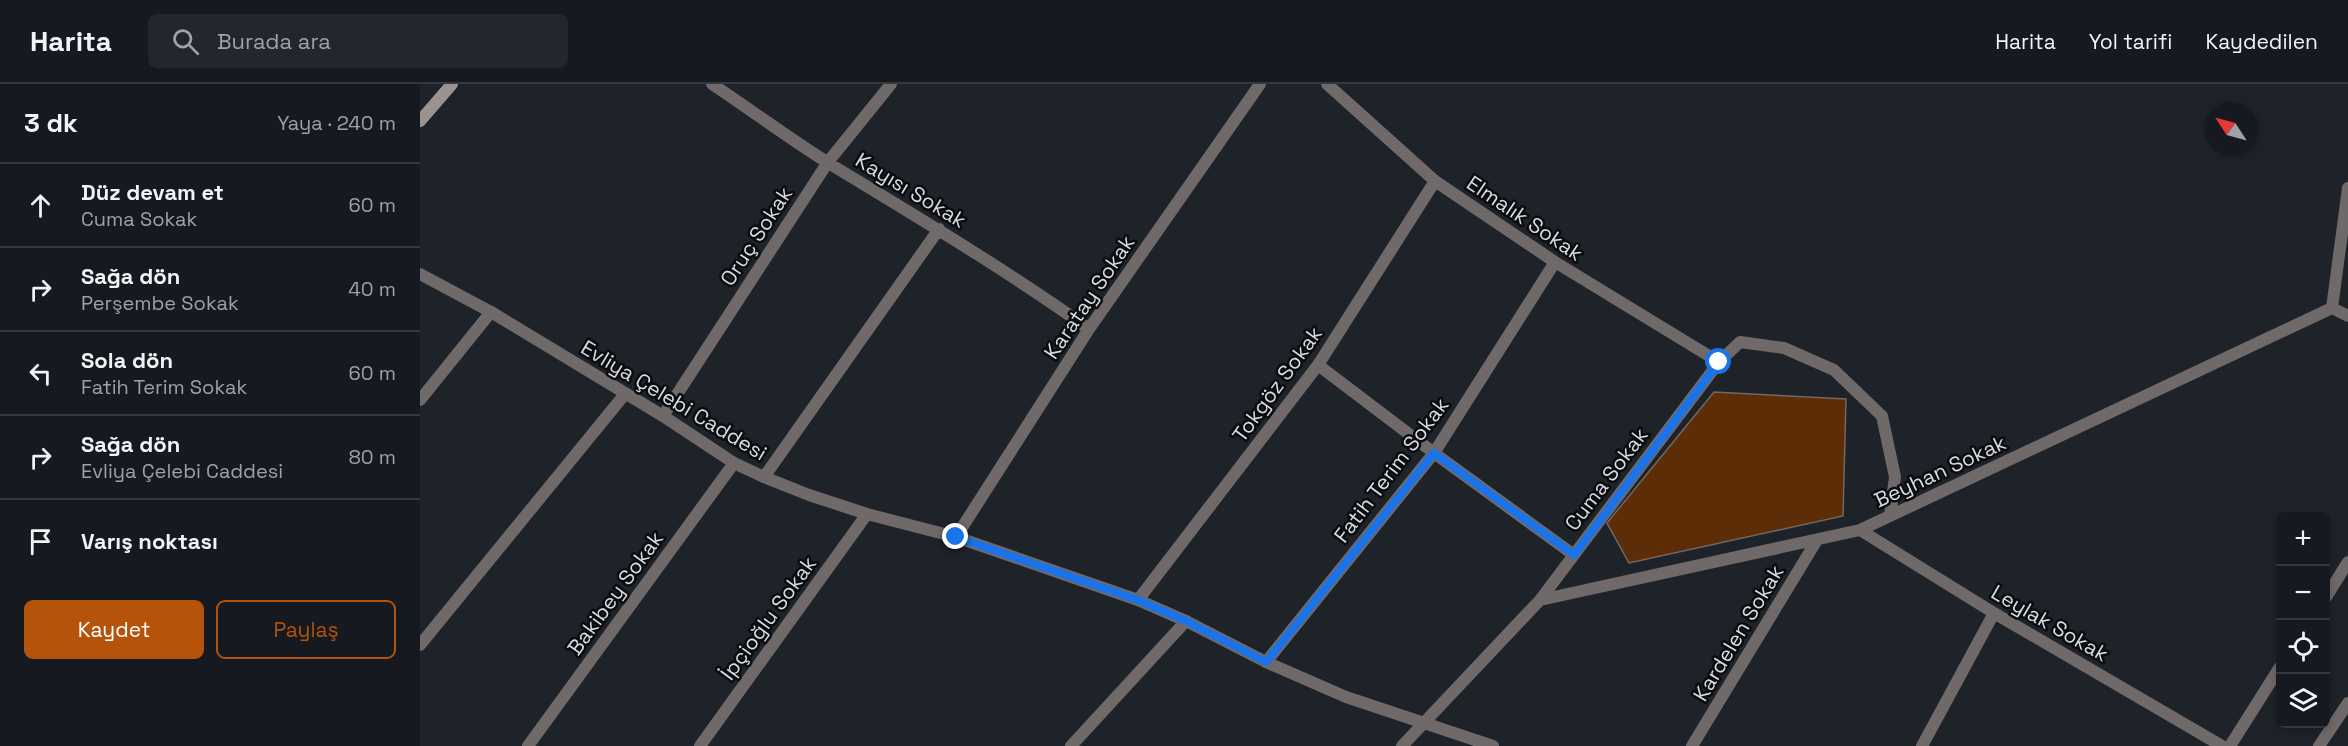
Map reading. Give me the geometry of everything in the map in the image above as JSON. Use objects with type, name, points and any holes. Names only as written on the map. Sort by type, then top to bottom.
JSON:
[{"type":"main road","points":[[420,121],[452,84]]},
{"type":"street","name":"Kayısı Sokak","points":[[712,84],[828,162],[1036,291],[1089,329]]},
{"type":"street","name":"Oruç Sokak","points":[[663,416],[828,162],[891,84]]},
{"type":"street","name":"Karatay Sokak","points":[[956,537],[1089,329],[1260,84]]},
{"type":"street","name":"Elmalık Sokak","points":[[1327,84],[1435,181],[1554,262],[1719,362]]},
{"type":"street","name":"Tokgöz Sokak","points":[[1138,600],[1318,365],[1435,181]]},
{"type":"street","points":[[2348,188],[2332,308],[2348,316]]},
{"type":"street","points":[[764,477],[939,229]]},
{"type":"street","name":"Fatih Terim Sokak","points":[[1266,662],[1434,453],[1554,262]]},
{"type":"street","name":"Evliya Çelebi Caddesi","points":[[420,273],[491,312],[663,416],[734,463],[764,477],[809,495],[867,514],[956,537],[1138,600],[1186,621],[1266,662],[1346,697],[1493,746]]},
{"type":"street","name":"Beyhan Sokak","points":[[1540,600],[1860,530],[2332,308]]},
{"type":"street","points":[[420,400],[491,312]]},
{"type":"street","name":"Cuma Sokak","points":[[1402,746],[1540,600],[1719,362],[1740,342],[1784,348],[1834,370],[1882,416],[1895,477],[1890,516]]},
{"type":"street","points":[[1318,365],[1574,555]]},
{"type":"street","points":[[420,645],[625,394]]},
{"type":"street","name":"Bakibey Sokak","points":[[528,746],[734,463]]},
{"type":"street","name":"İpçioğlu Sokak","points":[[700,746],[867,514]]},
{"type":"street","name":"Leylak Sokak","points":[[1860,530],[1994,613],[2222,746]]},
{"type":"street","name":"Kardelen Sokak","points":[[1692,746],[1817,540]]},
{"type":"street","points":[[2330,589],[2348,562]]},
{"type":"street","points":[[1922,746],[1994,613]]},
{"type":"street","points":[[1071,746],[1186,621]]},
{"type":"street","points":[[2230,746],[2276,673]]},
{"type":"street","points":[[2319,746],[2348,703]]},
{"type":"building","points":[[1714,392],[1846,399],[1843,516],[1629,563],[1607,523]]},
{"type":"route","points":[[956,537],[1138,600],[1186,621],[1266,662],[1434,453],[1574,555],[1719,362]]}]
